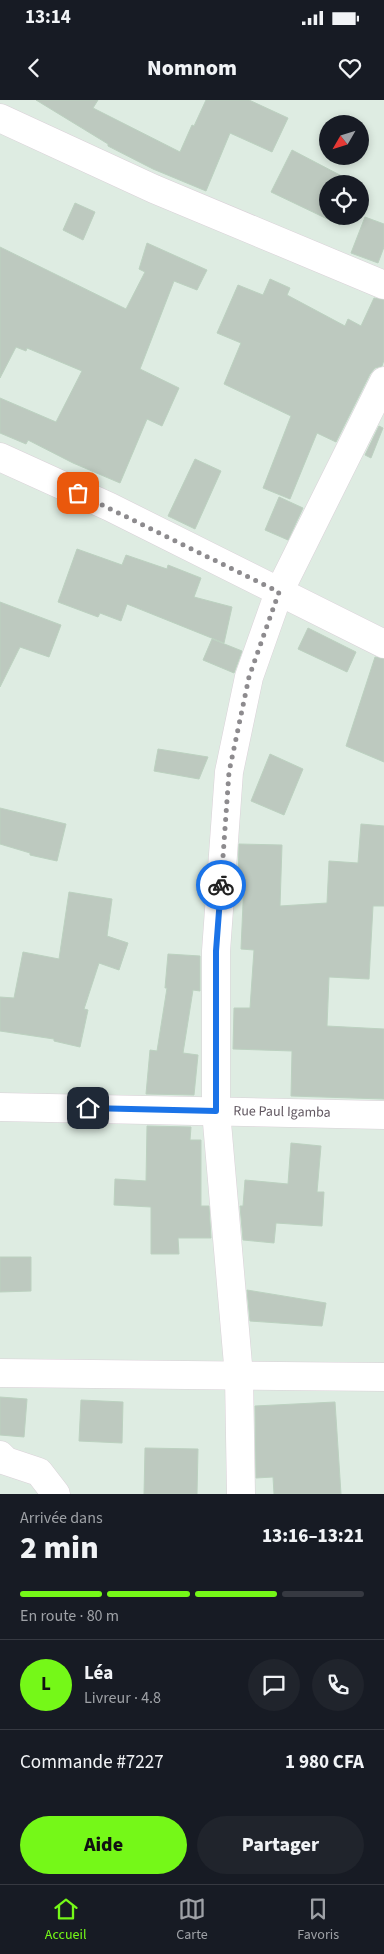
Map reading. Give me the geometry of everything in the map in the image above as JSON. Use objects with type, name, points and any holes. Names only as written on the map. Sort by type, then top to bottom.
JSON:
[{"type":"street","points":[[0,118],[154,190],[384,286]]},
{"type":"street","points":[[241,1494],[239,1376],[216,1111],[216,951],[229,772],[249,677],[279,592],[384,381]]},
{"type":"street","points":[[0,457],[110,507],[384,644]]},
{"type":"street","name":"Rue Paul Igamba","points":[[0,1107],[384,1115]]},
{"type":"street","points":[[0,1373],[384,1377]]},
{"type":"street","points":[[0,1455],[6,1461],[39,1472],[56,1494]]},
{"type":"building","points":[[36,100],[98,100],[93,108],[180,152],[206,100],[249,100],[288,118],[272,152],[230,133],[206,191],[153,169],[108,146],[108,144]]},
{"type":"building","points":[[292,150],[340,175],[319,175],[319,215],[271,192]]},
{"type":"building","points":[[75,203],[95,212],[83,240],[63,230]]},
{"type":"building","points":[[369,218],[384,224],[384,247],[378,263],[351,253],[362,225],[369,225]]},
{"type":"building","points":[[147,243],[207,270],[197,290],[174,281],[140,369],[179,388],[162,426],[147,419],[120,483],[73,463],[28,440],[26,444],[0,433],[0,398],[56,422],[82,371],[27,348],[26,351],[16,347],[0,378],[0,247],[126,309],[145,272],[139,269]]},
{"type":"building","points":[[270,279],[290,288],[287,295],[345,326],[348,319],[361,326],[374,298],[384,300],[384,360],[382,366],[375,368],[370,374],[336,442],[317,433],[290,499],[263,488],[291,416],[224,384],[241,343],[217,333],[238,285],[263,295]]},
{"type":"building","points":[[379,426],[383,428],[371,458],[365,455]]},
{"type":"building","points":[[195,459],[221,471],[195,529],[168,516]]},
{"type":"building","points":[[279,497],[303,508],[288,540],[265,530]]},
{"type":"building","points":[[77,549],[122,565],[126,555],[167,569],[168,565],[201,578],[194,597],[232,607],[224,643],[127,604],[121,621],[100,613],[98,617],[58,602]]},
{"type":"building","points":[[0,602],[61,625],[49,657],[20,647],[0,687]]},
{"type":"building","points":[[308,628],[356,652],[347,672],[298,649]]},
{"type":"building","points":[[212,639],[242,651],[234,673],[203,660]]},
{"type":"building","points":[[375,657],[384,659],[384,762],[346,746]]},
{"type":"building","points":[[158,749],[208,757],[199,779],[154,771]]},
{"type":"building","points":[[270,754],[303,769],[284,815],[251,801]]},
{"type":"building","points":[[0,808],[66,824],[57,861],[30,855],[30,853],[0,844]]},
{"type":"building","points":[[361,824],[384,826],[384,906],[373,906],[369,979],[329,977],[327,1026],[384,1029],[384,1099],[291,1096],[292,1051],[233,1049],[234,1008],[250,1008],[254,950],[241,949],[244,881],[238,881],[239,844],[282,845],[280,906],[327,903],[329,861],[358,863]]},
{"type":"building","points":[[69,892],[112,899],[107,936],[128,943],[119,970],[99,963],[84,1009],[88,1010],[80,1047],[54,1041],[54,1039],[0,1031],[0,997],[14,998],[23,952],[59,959]]},
{"type":"building","points":[[168,954],[200,956],[200,991],[193,990],[183,1053],[198,1055],[194,1095],[146,1094],[150,1050],[157,1051],[167,988],[165,988]]},
{"type":"building","points":[[147,1126],[191,1127],[190,1140],[201,1140],[201,1206],[209,1206],[211,1238],[178,1238],[179,1254],[151,1254],[151,1207],[114,1205],[115,1179],[146,1181]]},
{"type":"building","points":[[291,1143],[321,1146],[317,1192],[324,1192],[322,1226],[276,1223],[274,1243],[243,1240],[240,1206],[243,1206],[245,1180],[288,1184]]},
{"type":"building","points":[[0,1257],[31,1257],[31,1291],[0,1292]]},
{"type":"building","points":[[247,1290],[326,1303],[322,1326],[250,1321]]},
{"type":"building","points":[[0,1397],[27,1399],[24,1437],[0,1435]]},
{"type":"building","points":[[81,1400],[123,1402],[122,1443],[79,1441]]},
{"type":"building","points":[[335,1402],[341,1494],[274,1494],[273,1477],[256,1478],[255,1406]]},
{"type":"building","points":[[145,1448],[198,1449],[197,1494],[144,1494]]},
{"type":"way so far","points":[[78,493],[110,507],[279,592],[249,677],[229,772],[221,885]]},
{"type":"route","points":[[88,1108],[216,1111],[216,951],[221,885]]}]
